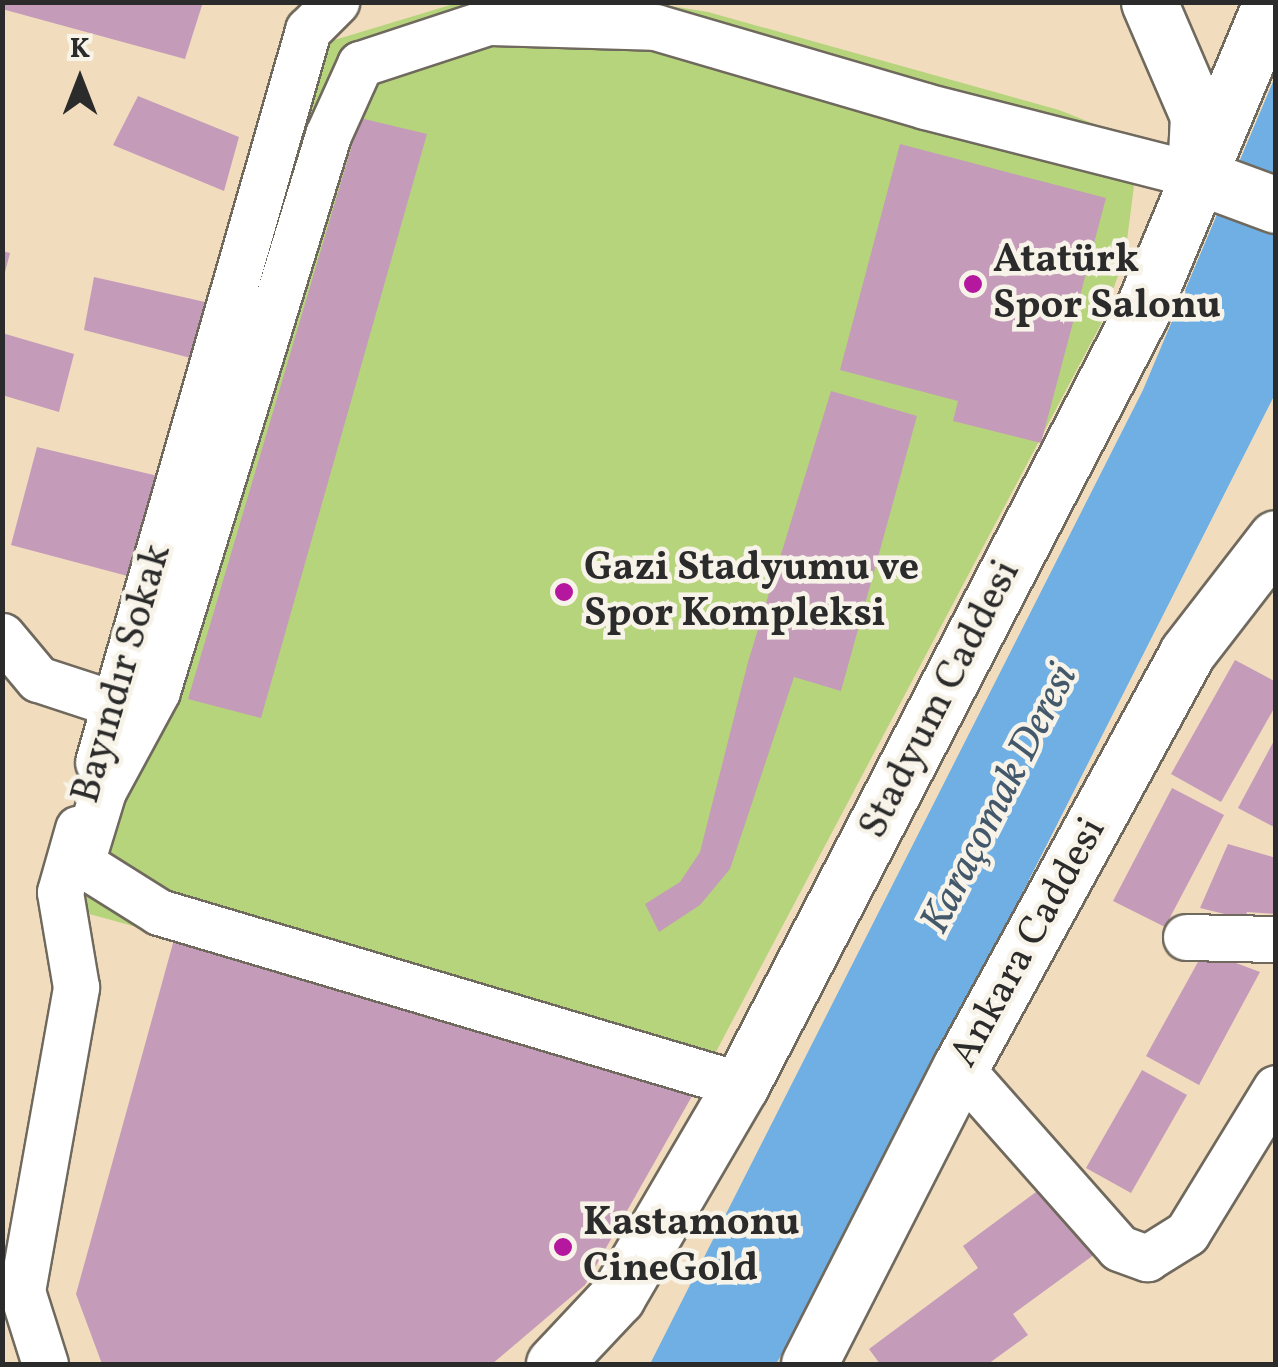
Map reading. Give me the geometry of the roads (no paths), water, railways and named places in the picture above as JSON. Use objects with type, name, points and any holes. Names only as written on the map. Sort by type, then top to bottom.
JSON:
[{"type":"main road","points":[[1149,2],[1198,116],[1195,175],[1276,205]]},
{"type":"main road","name":"Stadyum Caddesi","points":[[554,1364],[617,1298],[741,1085],[1142,312],[1195,175],[1264,15]]},
{"type":"main road","name":"Ankara Caddesi","points":[[810,1364],[960,1068],[1187,653],[1266,565]]},
{"type":"street","name":"Bayındır Sokak","points":[[45,1364],[22,1291],[76,987],[60,892],[308,30],[336,2]]},
{"type":"street","points":[[741,1085],[159,912],[81,863],[103,790],[157,691],[328,136],[360,64],[489,12],[655,27],[925,106],[1195,175]]},
{"type":"street","points":[[2,636],[38,679],[114,704]]},
{"type":"street","points":[[1186,937],[1276,939]]},
{"type":"street","points":[[960,1068],[1119,1248],[1147,1258],[1187,1233],[1276,1088]]},
{"type":"water","name":"Karaçomak Deresi","points":[[1275,77],[1274,396],[833,1267],[776,1364],[650,1364],[1143,390]]},
{"type":"place","name":"Atatürk Spor Salonu","points":[[973,284]]},
{"type":"place","name":"Gazi Stadyumu ve Spor Kompleksi","points":[[564,592]]},
{"type":"place","name":"Kastamonu CineGold","points":[[563,1247]]}]
